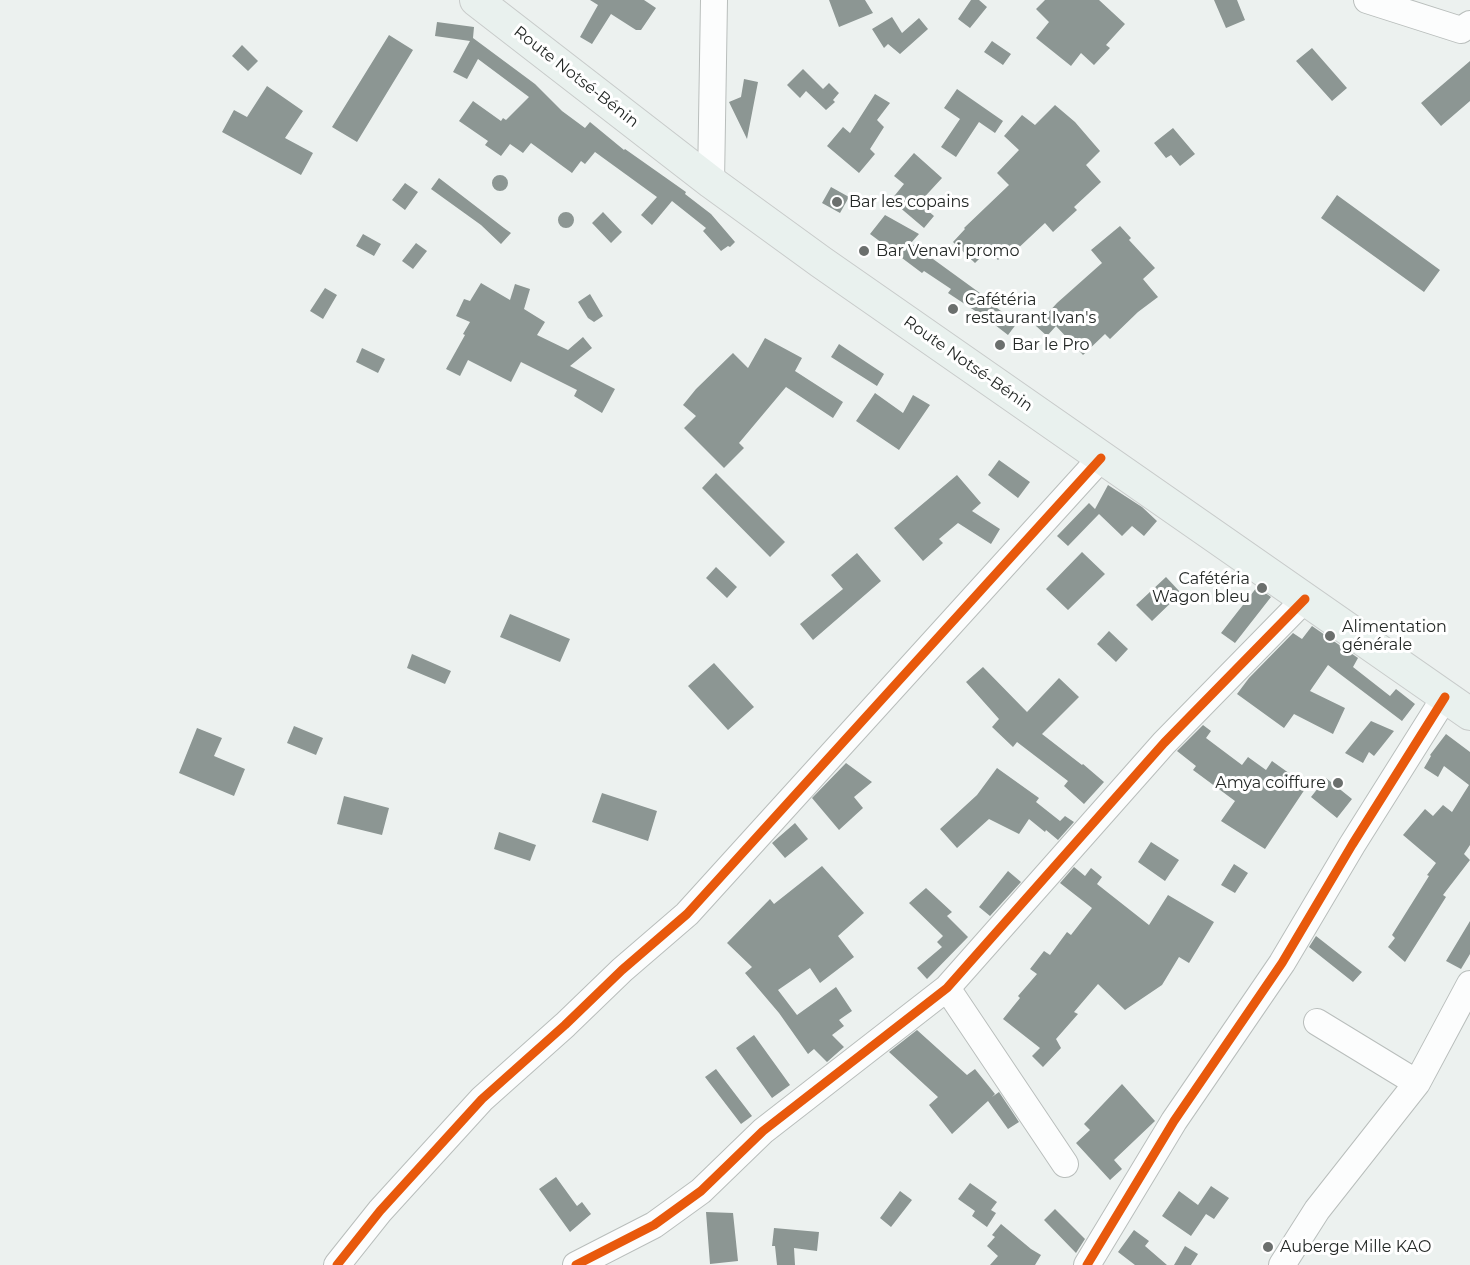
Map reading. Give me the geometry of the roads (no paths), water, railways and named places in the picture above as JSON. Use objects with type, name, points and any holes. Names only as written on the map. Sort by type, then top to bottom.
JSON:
[{"type":"main road","name":"Route Notsé-Bénin","points":[[476,0],[711,182],[821,262],[1458,705]]},
{"type":"street","points":[[711,182],[714,0]]},
{"type":"street","points":[[1367,0],[1461,30],[1470,24]]},
{"type":"street","points":[[336,1265],[380,1211],[482,1099],[565,1025],[622,970],[687,914],[1101,458]]},
{"type":"street","points":[[576,1265],[654,1225],[701,1191],[763,1131],[947,988],[1164,743],[1305,600]]},
{"type":"street","points":[[1087,1265],[1174,1121],[1282,963],[1352,845],[1458,705]]},
{"type":"street","points":[[1281,1265],[1317,1210],[1417,1083],[1470,984]]},
{"type":"street","points":[[947,988],[1065,1164]]},
{"type":"street","points":[[1317,1022],[1417,1083]]},
{"type":"place","name":"Bar les copains","points":[[837,202]]},
{"type":"place","name":"Bar Venavi promo","points":[[864,251]]},
{"type":"place","name":"Cafétéria restaurant Ivan's","points":[[953,309]]},
{"type":"place","name":"Bar le Pro","points":[[1000,345]]},
{"type":"place","name":"Cafétéria Wagon bleu","points":[[1262,588]]},
{"type":"place","name":"Alimentation générale","points":[[1330,636]]},
{"type":"place","name":"Amya coiffure","points":[[1338,783]]},
{"type":"place","name":"Auberge Mille KAO","points":[[1268,1247]]}]
